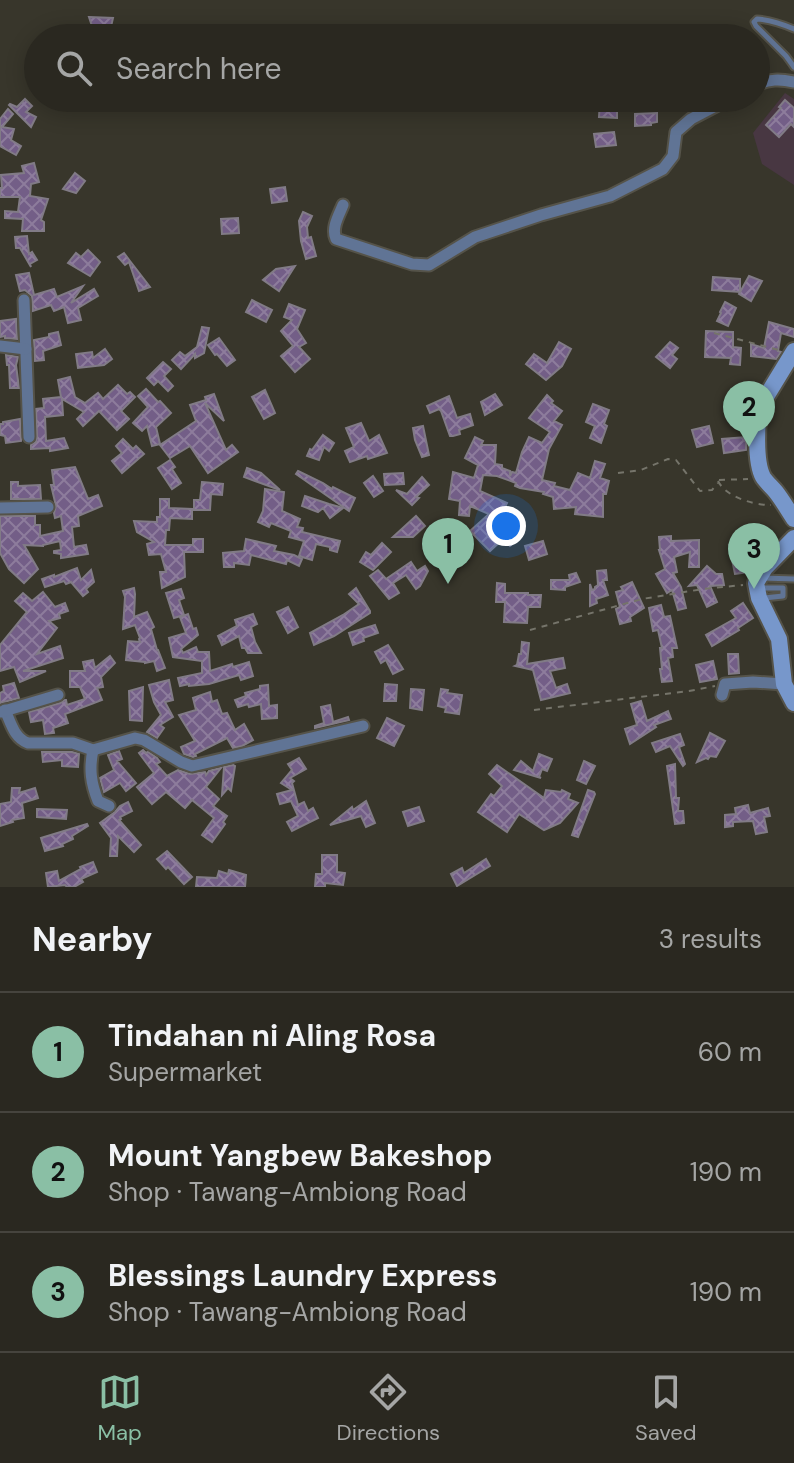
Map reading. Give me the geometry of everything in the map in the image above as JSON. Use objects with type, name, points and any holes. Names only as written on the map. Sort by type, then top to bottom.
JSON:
[{"type":"main road","points":[[793,352],[758,413],[758,464],[794,519]]},
{"type":"main road","points":[[794,538],[765,568],[758,587],[779,639],[784,684],[794,703]]},
{"type":"street","points":[[770,81],[794,82]]},
{"type":"street","points":[[343,205],[335,227],[336,239],[412,264],[429,265],[475,237],[610,196],[663,169],[673,156],[676,132],[704,112]]},
{"type":"street","points":[[24,300],[29,437]]},
{"type":"street","points":[[0,346],[26,349]]},
{"type":"street","points":[[0,508],[48,507]]},
{"type":"street","points":[[724,690],[753,682],[784,684]]},
{"type":"street","points":[[58,695],[3,711],[16,736],[28,743],[73,743],[93,750],[135,738],[144,740],[186,765],[198,765],[363,726]]},
{"type":"street","points":[[93,750],[91,783],[98,801],[109,806]]},
{"type":"lane","points":[[755,24],[757,19],[768,20],[794,29]]},
{"type":"lane","points":[[770,40],[794,67]]},
{"type":"lane","points":[[758,587],[794,579]]},
{"type":"path","points":[[714,333],[793,352]]},
{"type":"path","points":[[618,473],[641,470],[668,459],[676,460],[700,491],[712,490],[718,481],[763,476]]},
{"type":"path","points":[[718,483],[746,501],[766,505],[784,502]]},
{"type":"path","points":[[530,630],[642,599],[703,589],[758,587]]},
{"type":"path","points":[[534,710],[689,691],[724,690]]},
{"type":"shaded area","points":[[785,93],[794,99],[794,185],[762,164],[753,133]]},
{"type":"building","points":[[89,17],[113,18],[112,24],[91,24]]},
{"type":"building","points":[[24,100],[24,112],[36,117],[31,127],[9,105],[17,107]]},
{"type":"building","points":[[785,100],[794,108],[794,127],[791,124],[779,137],[766,125]]},
{"type":"building","points":[[8,109],[13,114],[2,127],[14,129],[11,140],[21,146],[16,155],[0,146],[0,119]]},
{"type":"building","points":[[599,112],[617,112],[617,118],[599,117]]},
{"type":"building","points":[[657,113],[657,122],[635,126],[635,114]]},
{"type":"building","points":[[614,132],[616,145],[596,147],[594,134]]},
{"type":"building","points":[[34,163],[39,182],[31,184],[30,196],[48,199],[41,220],[44,231],[22,231],[23,219],[5,218],[5,211],[18,212],[20,197],[0,197],[1,175],[24,173],[22,166]]},
{"type":"building","points":[[75,173],[85,181],[76,193],[63,189]]},
{"type":"building","points":[[285,187],[287,201],[272,203],[270,189]]},
{"type":"building","points":[[303,212],[312,216],[307,227],[308,238],[311,237],[316,256],[306,259],[299,221]]},
{"type":"building","points":[[238,218],[239,233],[222,234],[221,219]]},
{"type":"building","points":[[27,236],[29,254],[32,252],[37,260],[30,264],[31,267],[20,248],[16,248],[15,237]]},
{"type":"building","points":[[88,250],[100,262],[90,276],[68,263],[76,253],[81,257]]},
{"type":"building","points":[[124,253],[150,287],[139,291],[129,262],[125,265],[118,257]]},
{"type":"building","points":[[295,266],[279,291],[263,280],[276,269]]},
{"type":"building","points":[[29,273],[34,295],[54,289],[57,297],[83,286],[71,303],[94,289],[98,296],[78,308],[81,320],[68,323],[64,307],[54,311],[51,305],[33,311],[32,296],[25,290],[20,291],[16,275]]},
{"type":"building","points":[[749,276],[762,281],[751,301],[739,294]]},
{"type":"building","points":[[713,277],[740,279],[740,292],[712,290]]},
{"type":"building","points":[[252,300],[272,310],[266,322],[246,312]]},
{"type":"building","points":[[725,302],[736,308],[728,326],[717,321]]},
{"type":"building","points":[[289,304],[305,310],[297,329],[306,343],[299,347],[310,359],[295,372],[281,356],[293,346],[281,331],[292,320],[284,317]]},
{"type":"building","points":[[16,319],[17,339],[0,337],[0,321]]},
{"type":"building","points":[[769,322],[794,329],[794,337],[781,333],[778,351],[781,352],[776,359],[751,356],[751,344],[764,348]]},
{"type":"building","points":[[202,327],[209,328],[204,353],[195,358],[195,354],[181,369],[172,360],[180,352],[185,356],[197,347]]},
{"type":"building","points":[[706,331],[733,332],[733,347],[741,348],[740,365],[730,364],[731,358],[705,357]]},
{"type":"building","points":[[58,332],[61,345],[43,351],[44,360],[35,361],[34,340]]},
{"type":"building","points":[[219,338],[235,360],[227,366],[208,345]]},
{"type":"building","points":[[559,342],[571,349],[562,366],[546,380],[526,364],[534,354],[547,363]]},
{"type":"building","points":[[670,342],[678,348],[672,355],[677,359],[670,368],[656,357]]},
{"type":"building","points":[[105,349],[112,359],[104,365],[78,368],[76,354],[92,352],[93,358]]},
{"type":"building","points":[[6,355],[18,357],[19,388],[10,388]]},
{"type":"building","points":[[163,362],[171,369],[164,376],[173,386],[168,391],[158,381],[154,385],[147,378]]},
{"type":"building","points":[[70,377],[75,397],[85,403],[98,393],[103,399],[118,385],[127,394],[130,392],[135,397],[121,411],[129,419],[117,430],[99,411],[83,426],[77,419],[84,412],[62,399],[63,415],[45,417],[46,441],[64,438],[68,448],[50,451],[50,448],[31,449],[37,437],[36,409],[44,408],[43,399],[61,397],[58,380]]},
{"type":"building","points":[[146,389],[171,413],[156,427],[160,444],[152,446],[147,426],[142,431],[133,423],[148,407],[138,396]]},
{"type":"building","points":[[265,390],[275,413],[264,419],[252,397]]},
{"type":"building","points":[[214,394],[224,421],[205,403],[226,450],[232,445],[238,452],[208,473],[190,446],[170,458],[160,445],[196,421],[190,405]]},
{"type":"building","points":[[495,394],[502,405],[485,415],[481,402]]},
{"type":"building","points":[[547,395],[553,401],[551,403],[562,411],[554,421],[562,425],[549,449],[542,480],[570,490],[578,473],[590,478],[595,461],[605,464],[600,478],[609,481],[606,494],[603,494],[603,517],[575,514],[576,507],[554,509],[553,497],[544,492],[520,488],[515,486],[516,483],[497,476],[483,475],[480,491],[507,503],[505,507],[514,511],[504,528],[517,540],[510,546],[503,539],[490,551],[470,531],[489,514],[470,506],[469,516],[459,515],[460,501],[449,499],[453,472],[474,478],[478,465],[465,458],[475,437],[483,441],[481,445],[496,445],[495,464],[510,471],[510,476],[512,472],[516,473],[529,437],[542,443],[550,432],[529,418]]},
{"type":"building","points":[[449,396],[457,418],[470,414],[473,425],[453,436],[450,436],[441,411],[430,413],[427,406]]},
{"type":"building","points":[[593,404],[609,410],[601,443],[590,438],[595,426],[586,422]]},
{"type":"building","points":[[20,419],[21,441],[6,443],[5,436],[0,435],[0,424]]},
{"type":"building","points":[[361,423],[369,441],[379,435],[387,453],[350,462],[345,451],[354,447],[346,428]]},
{"type":"building","points":[[423,426],[429,455],[422,457],[413,428]]},
{"type":"building","points":[[709,426],[713,443],[697,447],[692,430]]},
{"type":"building","points":[[323,435],[334,443],[329,451],[324,447],[319,460],[307,456],[310,449]]},
{"type":"building","points":[[746,437],[746,450],[724,453],[722,439]]},
{"type":"building","points":[[123,439],[144,454],[122,473],[112,461],[122,453],[116,446]]},
{"type":"building","points":[[170,460],[181,483],[172,489],[158,468]]},
{"type":"building","points":[[75,467],[88,499],[98,495],[102,506],[78,516],[79,526],[72,527],[74,547],[86,545],[88,554],[61,558],[61,554],[54,553],[61,550],[60,541],[43,546],[24,545],[38,569],[24,583],[9,569],[0,553],[0,516],[35,516],[35,525],[40,525],[40,536],[63,531],[61,516],[55,518],[54,513],[52,470]]},
{"type":"building","points":[[247,468],[261,473],[280,490],[244,477]]},
{"type":"building","points":[[298,471],[355,498],[349,511],[296,474]]},
{"type":"building","points":[[403,473],[404,484],[385,485],[384,474]]},
{"type":"building","points":[[373,476],[383,491],[374,497],[364,483]]},
{"type":"building","points":[[422,477],[429,485],[412,505],[396,490],[407,494]]},
{"type":"building","points":[[11,482],[18,482],[18,486],[40,485],[41,499],[11,499]]},
{"type":"building","points":[[202,482],[223,484],[222,495],[211,494],[210,510],[194,510],[194,500],[200,500]]},
{"type":"building","points":[[265,489],[284,492],[282,511],[300,519],[297,527],[303,528],[302,532],[340,541],[337,552],[316,544],[312,560],[299,556],[304,541],[289,537],[291,531],[271,523],[269,527],[258,522],[263,511]]},
{"type":"building","points":[[305,496],[343,508],[330,518],[323,508],[318,512],[302,506]]},
{"type":"building","points":[[160,499],[169,499],[169,508],[192,509],[192,519],[170,518],[165,545],[193,545],[193,539],[203,539],[203,552],[184,552],[185,577],[162,588],[160,572],[166,572],[161,554],[149,555],[147,544],[154,542],[137,532],[134,521],[157,522]]},
{"type":"building","points":[[416,516],[425,526],[413,537],[393,537]]},
{"type":"building","points":[[765,535],[749,572],[735,574],[729,545],[745,537],[746,547]]},
{"type":"building","points":[[671,536],[671,541],[699,540],[699,567],[689,567],[690,552],[674,557],[677,572],[673,573],[681,587],[686,608],[678,610],[672,590],[667,593],[656,574],[665,569],[659,537]]},
{"type":"building","points":[[246,539],[276,546],[274,551],[302,559],[299,566],[287,560],[286,564],[251,555],[249,565],[234,563],[234,567],[224,567],[223,553],[244,551]]},
{"type":"building","points":[[543,541],[547,554],[529,560],[525,546]]},
{"type":"building","points":[[382,543],[391,552],[373,570],[360,562],[366,552],[371,555]]},
{"type":"building","points":[[411,562],[417,571],[425,566],[428,571],[420,586],[416,589],[406,575],[393,583],[399,593],[389,599],[370,576],[378,570],[386,579]]},
{"type":"building","points":[[707,566],[716,574],[722,574],[724,585],[710,586],[717,602],[707,607],[697,585],[689,586]]},
{"type":"building","points":[[77,568],[81,580],[91,570],[94,582],[83,596],[71,582],[45,587],[42,579]]},
{"type":"building","points":[[606,570],[607,580],[603,580],[608,595],[596,599],[597,603],[590,606],[590,584],[592,590],[595,589],[598,585],[597,571]]},
{"type":"building","points":[[576,573],[580,582],[565,587],[565,590],[551,589],[551,580],[570,580],[569,575]]},
{"type":"building","points":[[632,582],[644,608],[630,617],[631,621],[620,624],[616,592]]},
{"type":"building","points":[[497,583],[505,584],[505,593],[541,595],[540,607],[528,607],[527,623],[504,622],[505,602],[496,602]]},
{"type":"building","points":[[134,588],[134,617],[147,612],[154,627],[151,629],[165,668],[157,671],[154,661],[126,660],[128,641],[140,642],[135,625],[123,629],[123,591]]},
{"type":"building","points":[[356,588],[370,613],[314,645],[310,633],[359,604],[349,594]]},
{"type":"building","points":[[181,589],[184,598],[179,600],[184,615],[174,618],[166,593]]},
{"type":"building","points":[[43,592],[55,607],[65,603],[68,611],[59,614],[60,618],[49,621],[57,628],[37,654],[60,646],[63,658],[23,671],[46,671],[20,682],[14,667],[0,671],[0,645],[27,612],[15,601],[23,593],[32,601]]},
{"type":"building","points":[[743,603],[753,618],[712,646],[706,635],[736,618],[731,611]]},
{"type":"building","points":[[661,605],[664,617],[670,616],[677,648],[672,648],[673,657],[668,658],[672,681],[662,682],[662,648],[658,630],[653,631],[649,608]]},
{"type":"building","points":[[288,607],[298,627],[288,633],[277,612]]},
{"type":"building","points":[[188,614],[198,635],[181,649],[183,653],[196,647],[198,652],[209,652],[210,671],[249,662],[253,676],[241,680],[239,675],[209,684],[180,686],[178,678],[202,673],[202,661],[173,657],[169,638],[186,633],[180,617]]},
{"type":"building","points":[[253,614],[257,624],[251,627],[261,653],[248,653],[242,648],[239,636],[222,645],[218,636],[237,626],[235,620]]},
{"type":"building","points":[[375,625],[378,633],[353,645],[349,633]]},
{"type":"building","points":[[522,642],[529,643],[527,664],[563,658],[565,668],[550,671],[556,688],[567,684],[570,693],[541,700],[533,670],[515,666]]},
{"type":"building","points":[[388,645],[403,669],[393,674],[386,660],[381,663],[375,652]]},
{"type":"building","points":[[728,654],[738,654],[739,673],[729,674]]},
{"type":"building","points":[[110,656],[115,663],[101,677],[103,687],[97,688],[102,700],[65,714],[68,723],[53,728],[54,733],[45,734],[43,720],[31,722],[29,712],[65,700],[67,705],[85,699],[80,687],[70,687],[70,671],[85,671],[83,662],[93,660],[95,668]]},
{"type":"building","points":[[713,661],[717,679],[700,682],[696,665]]},
{"type":"building","points":[[169,680],[173,700],[165,702],[173,717],[160,725],[164,728],[157,738],[147,732],[161,715],[149,685]]},
{"type":"building","points":[[14,683],[19,698],[0,703],[3,686]]},
{"type":"building","points":[[385,684],[397,685],[396,701],[384,701]]},
{"type":"building","points":[[268,685],[269,706],[277,705],[277,718],[262,719],[261,704],[238,707],[235,700],[260,689],[260,686]]},
{"type":"building","points":[[143,687],[142,721],[130,720],[129,691]]},
{"type":"building","points":[[411,689],[424,690],[422,710],[410,708]]},
{"type":"building","points":[[441,689],[462,695],[459,714],[445,712],[446,708],[438,706]]},
{"type":"building","points":[[210,692],[212,702],[217,700],[222,714],[227,713],[235,730],[244,724],[253,740],[233,748],[227,738],[196,756],[184,754],[181,747],[195,741],[179,715],[196,710],[193,698]]},
{"type":"building","points":[[641,701],[647,721],[668,711],[671,719],[654,725],[656,727],[630,744],[625,729],[637,725],[631,704]]},
{"type":"building","points":[[330,705],[333,722],[348,717],[349,720],[315,728],[324,723],[321,707]]},
{"type":"building","points":[[387,718],[404,726],[394,746],[377,738]]},
{"type":"building","points":[[710,733],[725,741],[716,757],[710,756],[697,762]]},
{"type":"building","points":[[680,734],[684,745],[679,747],[683,766],[670,746],[656,752],[652,743]]},
{"type":"building","points":[[143,750],[157,758],[160,762],[156,764],[167,776],[178,770],[190,774],[205,772],[206,775],[221,768],[206,787],[219,799],[213,806],[227,816],[212,842],[202,835],[214,818],[192,800],[185,808],[166,792],[152,804],[137,787],[154,773],[139,753]]},
{"type":"building","points":[[119,751],[122,759],[117,761],[136,783],[126,791],[120,783],[104,792],[100,778],[114,770],[108,755]]},
{"type":"building","points":[[42,752],[79,754],[78,767],[62,766],[62,760],[43,762]]},
{"type":"building","points":[[539,754],[552,759],[547,771],[542,769],[541,778],[514,770],[521,761],[533,771]]},
{"type":"building","points":[[299,758],[306,769],[290,778],[294,781],[298,805],[304,802],[308,811],[313,808],[318,818],[292,831],[287,822],[298,816],[291,801],[280,804],[277,794],[292,790],[281,783],[292,770],[288,764]]},
{"type":"building","points":[[584,761],[595,766],[586,784],[577,780]]},
{"type":"building","points":[[675,764],[676,798],[679,798],[678,811],[683,811],[684,823],[675,824],[667,766]]},
{"type":"building","points":[[233,765],[231,791],[228,788],[222,795],[224,767]]},
{"type":"building","points":[[497,765],[544,798],[546,790],[562,790],[570,794],[568,799],[578,803],[560,823],[544,830],[519,814],[507,832],[478,812],[491,794],[494,796],[502,786],[489,774]]},
{"type":"building","points":[[12,788],[20,788],[19,793],[35,788],[38,798],[22,803],[24,818],[0,826],[0,804],[11,802]]},
{"type":"building","points":[[588,790],[595,794],[578,837],[572,835]]},
{"type":"building","points":[[366,801],[375,823],[366,827],[361,816],[330,825],[352,807],[353,810]]},
{"type":"building","points":[[128,802],[132,811],[119,820],[141,845],[134,852],[118,836],[117,856],[110,856],[111,838],[100,823]]},
{"type":"building","points":[[748,805],[750,813],[768,808],[770,816],[764,817],[767,832],[756,834],[753,821],[733,822],[733,826],[725,827],[725,815],[736,814],[735,808]]},
{"type":"building","points":[[419,807],[424,821],[408,826],[403,812]]},
{"type":"building","points":[[37,809],[67,810],[66,819],[37,817]]},
{"type":"building","points":[[87,824],[63,846],[45,851],[41,838]]},
{"type":"building","points":[[167,851],[192,877],[184,884],[157,859]]},
{"type":"building","points":[[322,855],[337,855],[337,872],[345,873],[343,885],[325,883],[325,887],[315,887],[316,874],[322,874]]},
{"type":"building","points":[[486,859],[490,866],[457,886],[451,874],[462,868],[464,873]]},
{"type":"building","points":[[93,862],[97,872],[81,879],[83,882],[74,887],[48,887],[46,873],[57,871],[59,881]]},
{"type":"building","points":[[229,870],[246,875],[245,887],[196,887],[197,877],[217,878],[219,871],[228,874]]},
{"type":"place","name":"Mount Yangbew Bakeshop","points":[[749,447]]},
{"type":"place","name":"Tindahan ni Aling Rosa","points":[[448,584]]},
{"type":"place","name":"Blessings Laundry Express","points":[[754,589]]}]
